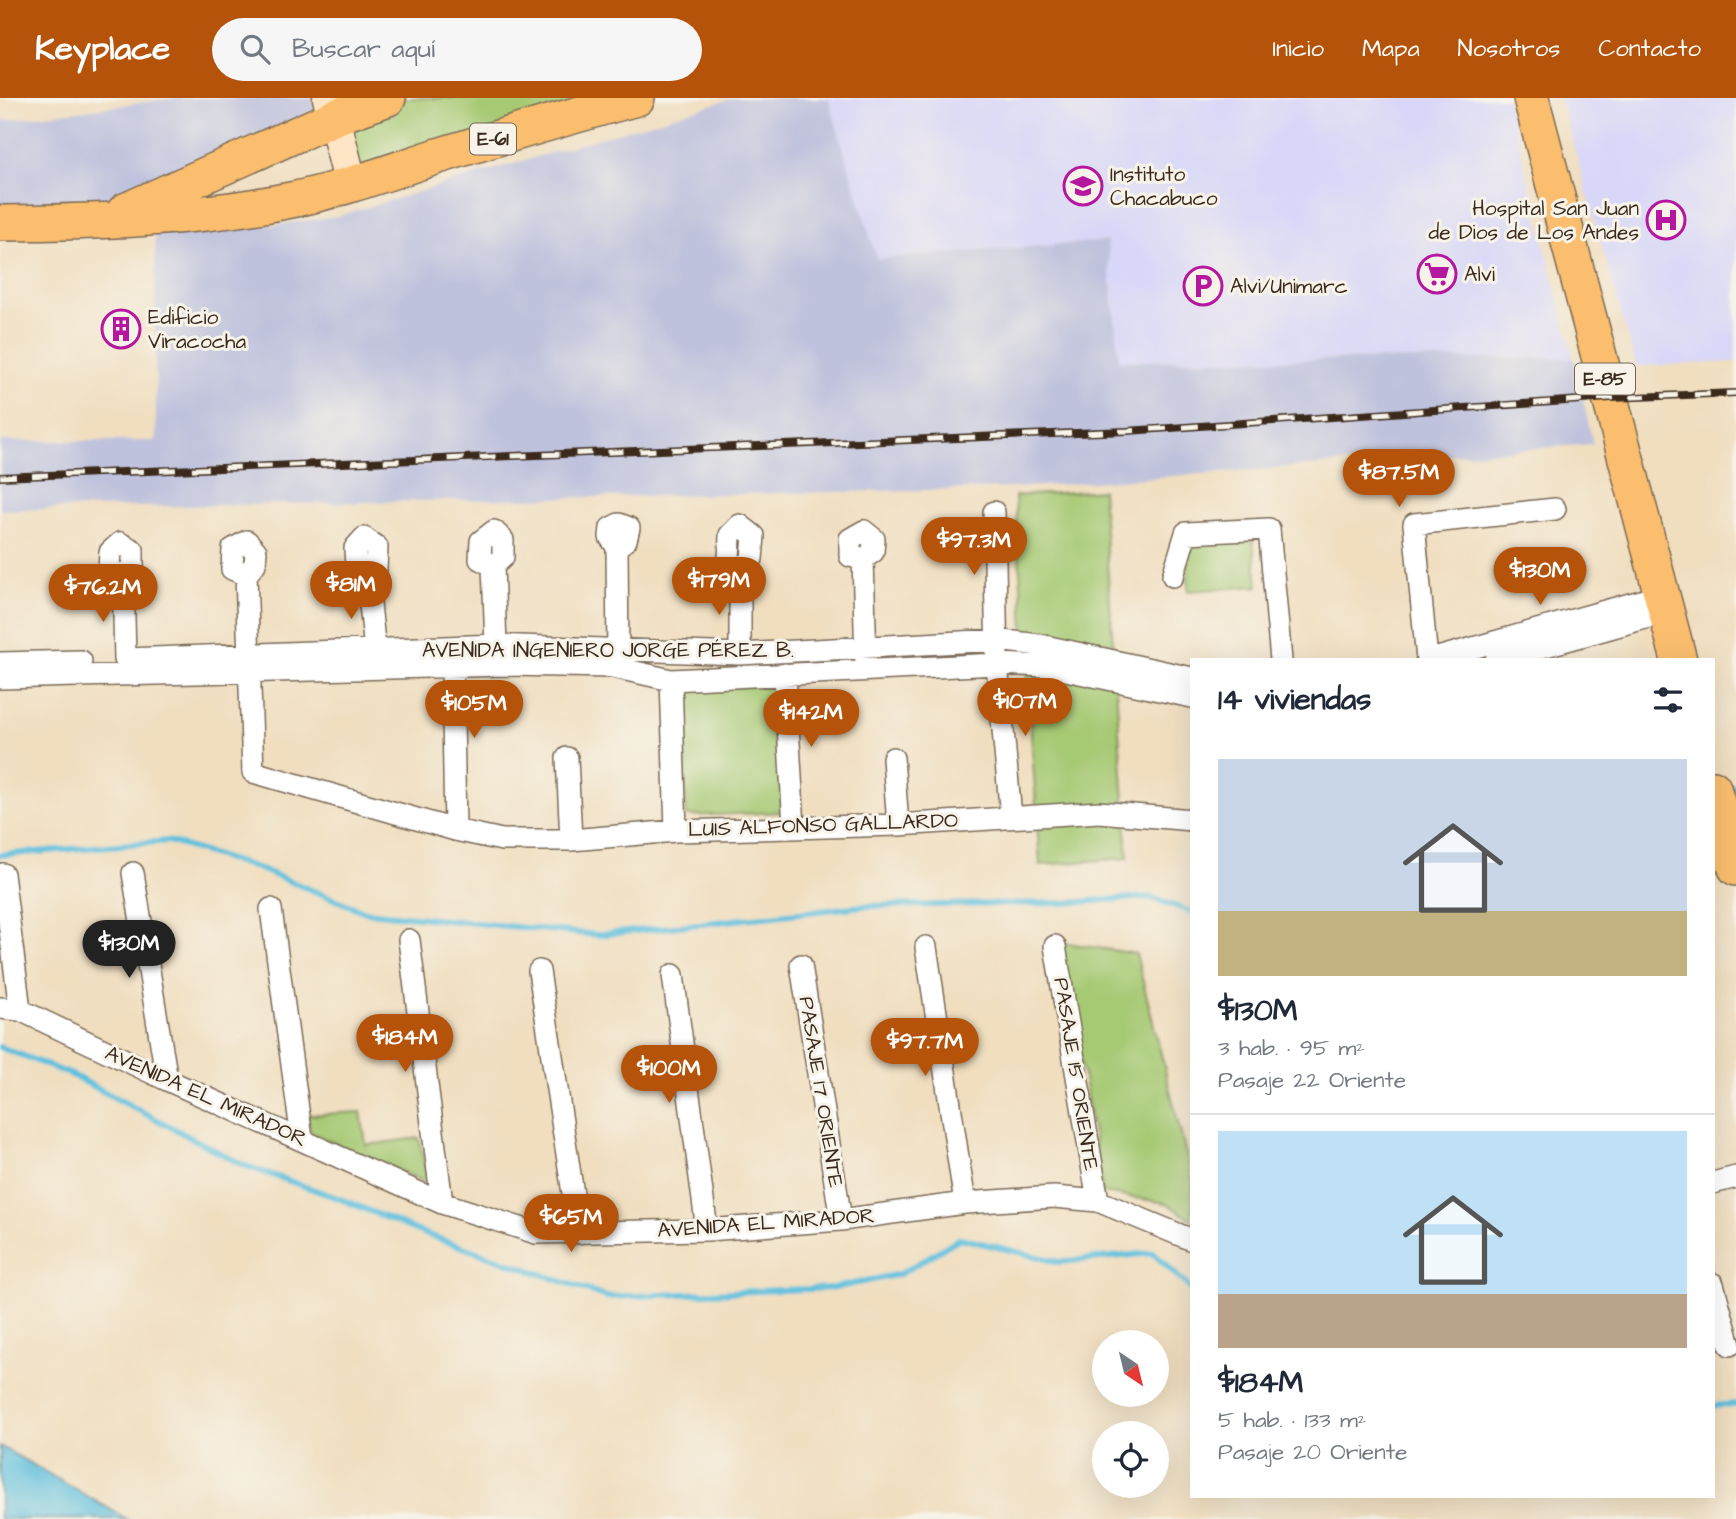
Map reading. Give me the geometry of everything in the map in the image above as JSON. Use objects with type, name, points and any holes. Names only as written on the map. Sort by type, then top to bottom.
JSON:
[{"type":"main road","name":"E-61","points":[[101,222],[332,107],[388,98]]},
{"type":"main road","name":"E-61","points":[[0,223],[101,222],[188,215],[290,200],[351,185],[527,128],[637,98]]},
{"type":"main road","name":"E-85","points":[[1531,98],[1678,658]]},
{"type":"main road","points":[[332,107],[351,185]]},
{"type":"main road","points":[[1715,795],[1736,868]]},
{"type":"street","points":[[1428,658],[1414,524],[1555,509]]},
{"type":"street","points":[[994,512],[997,664],[1011,817]]},
{"type":"street","points":[[1173,576],[1186,533],[1269,529],[1281,658]]},
{"type":"street","points":[[617,547],[619,659]]},
{"type":"street","points":[[863,559],[866,670]]},
{"type":"street","points":[[493,566],[496,645]]},
{"type":"street","points":[[740,570],[740,654]]},
{"type":"street","points":[[123,575],[125,659]]},
{"type":"street","points":[[246,575],[248,663]]},
{"type":"street","points":[[368,576],[375,651]]},
{"type":"street","points":[[1436,658],[1664,604]]},
{"type":"street","points":[[1502,658],[1664,604]]},
{"type":"street","name":"AVENIDA INGENIERO JORGE PÉREZ B.","points":[[0,662],[125,659],[248,663],[375,651],[506,665],[997,640],[1040,645],[1168,682],[1190,696]]},
{"type":"street","name":"AVENIDA INGENIERO JORGE PÉREZ B.","points":[[0,662],[248,663],[452,658],[496,645],[619,659],[671,680],[997,664],[1047,666],[1168,682],[1190,678]]},
{"type":"street","points":[[452,658],[455,830]]},
{"type":"street","name":"LUIS ALFONSO GALLARDO","points":[[248,663],[253,772],[502,841],[571,840],[676,831],[898,825],[1099,812],[1190,820]]},
{"type":"street","points":[[785,674],[794,827]]},
{"type":"street","points":[[671,680],[676,831]]},
{"type":"street","points":[[566,758],[571,840]]},
{"type":"street","points":[[893,758],[898,825]]},
{"type":"street","points":[[133,873],[167,1080]]},
{"type":"street","points":[[3,874],[10,1009]]},
{"type":"street","points":[[271,909],[302,1139]]},
{"type":"street","points":[[409,940],[442,1203]]},
{"type":"street","name":"PASAJE 15 ORIENTE","points":[[1055,946],[1098,1201]]},
{"type":"street","points":[[926,947],[965,1203]]},
{"type":"street","name":"PASAJE 17 ORIENTE","points":[[801,965],[841,1220]]},
{"type":"street","points":[[539,971],[579,1233]]},
{"type":"street","points":[[673,975],[707,1230]]},
{"type":"street","name":"AVENIDA EL MIRADOR","points":[[10,1009],[442,1203],[536,1233],[707,1230],[841,1220],[965,1203],[1054,1197],[1098,1201],[1190,1239]]},
{"type":"street","points":[[1715,1182],[1736,1177]]},
{"type":"street","points":[[1715,1291],[1730,1345]]},
{"type":"shaded area","points":[[177,98],[314,98],[316,109],[114,200],[0,206],[0,121]]},
{"type":"shaded area","points":[[734,98],[828,98],[877,259],[1107,241],[1119,361],[1574,358],[1593,444],[1015,488],[0,510],[0,441],[156,441],[155,228],[274,225],[338,216]]},
{"type":"shaded area","points":[[828,98],[1507,98],[1574,358],[1118,361],[1107,241],[877,259]]},
{"type":"shaded area","name":"Hospital San Juan de Dios de Los Andes","points":[[1560,98],[1736,98],[1736,362],[1636,366]]},
{"type":"green space","points":[[398,98],[628,98],[361,168],[342,118]]},
{"type":"green space","points":[[1102,490],[1128,858],[1040,865],[1015,496]]},
{"type":"green space","points":[[1195,539],[1253,541],[1258,586],[1188,591],[1188,549]]},
{"type":"green space","points":[[780,685],[783,812],[687,816],[679,690]]},
{"type":"green space","points":[[1061,942],[1136,954],[1190,1170],[1190,1219],[1166,1203],[1103,1193]]},
{"type":"green space","points":[[361,1112],[366,1145],[419,1138],[428,1183],[311,1133],[307,1115]]},
{"type":"water","points":[[0,1446],[127,1519],[0,1519]]},
{"type":"waterway","points":[[1725,791],[1736,786]]},
{"type":"waterway","points":[[0,855],[168,841],[257,868],[366,912],[598,935],[863,906],[1064,903],[1149,897],[1190,911]]},
{"type":"waterway","points":[[0,1047],[72,1075],[243,1165],[338,1198],[425,1234],[607,1297],[834,1288],[900,1274],[960,1238],[1059,1262],[1153,1253],[1190,1288]]},
{"type":"waterway","points":[[1715,1406],[1736,1404]]},
{"type":"railway","points":[[0,477],[1127,431],[1610,398],[1736,393]]},
{"type":"place","name":"Instituto Chacabuco","points":[[1083,186]]},
{"type":"place","name":"Hospital San Juan de Dios de Los Andes","points":[[1666,220]]},
{"type":"place","name":"Alvi","points":[[1437,274]]},
{"type":"place","name":"Alvi/Unimarc","points":[[1203,286]]},
{"type":"place","name":"Edificio Viracocha","points":[[121,329]]}]
